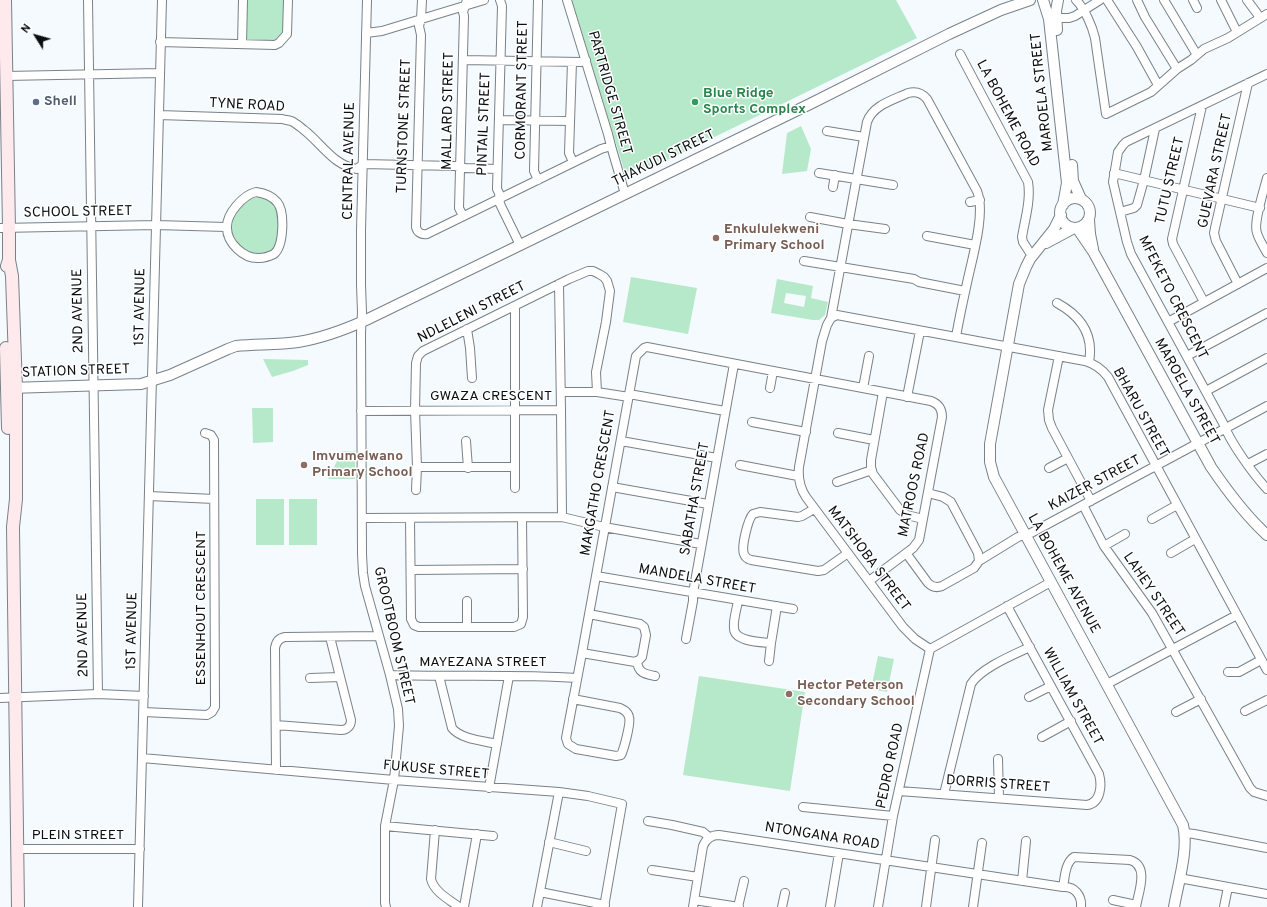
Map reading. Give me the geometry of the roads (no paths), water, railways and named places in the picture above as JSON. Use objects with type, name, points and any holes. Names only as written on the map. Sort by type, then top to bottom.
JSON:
[{"type":"main road","points":[[5,0],[6,76],[4,228],[12,276],[7,388],[9,506],[13,527],[16,698],[16,849],[18,907]]},
{"type":"street","name":"2ND AVENUE","points":[[88,0],[98,694]]},
{"type":"street","name":"1ST AVENUE","points":[[142,758],[162,0]]},
{"type":"street","points":[[242,44],[243,0]]},
{"type":"street","points":[[160,42],[275,45],[284,39],[287,34],[288,0]]},
{"type":"street","name":"CENTRAL AVENUE","points":[[361,322],[367,0]]},
{"type":"street","name":"TURNSTONE STREET","points":[[422,0],[420,26],[416,227],[421,234],[427,234],[463,216]]},
{"type":"street","points":[[366,33],[382,32],[466,3],[484,0]]},
{"type":"street","name":"PINTAIL STREET","points":[[500,0],[502,6],[497,189],[500,204],[520,245]]},
{"type":"street","name":"CORMORANT STREET","points":[[538,0],[534,171],[538,180]]},
{"type":"street","name":"PARTRIDGE STREET","points":[[567,0],[608,134],[624,194]]},
{"type":"street","name":"THAKUDI STREET","points":[[1001,10],[1014,0]]},
{"type":"street","name":"THAKUDI STREET","points":[[361,322],[818,100],[950,34],[1001,10],[1030,0]]},
{"type":"street","name":"MAROELA STREET","points":[[1043,0],[1049,19],[1066,183],[1062,210]]},
{"type":"street","name":"MAROELA STREET","points":[[1058,0],[1056,18],[1073,182],[1082,199]]},
{"type":"street","points":[[1076,0],[1084,11],[1094,32],[1106,114],[1151,92],[1177,69],[1204,49],[1238,32],[1263,16],[1256,12],[1247,0]]},
{"type":"street","points":[[1056,18],[1069,18],[1084,11],[1100,0]]},
{"type":"street","points":[[1107,0],[1137,47],[1158,85]]},
{"type":"street","points":[[1137,0],[1145,17],[1177,69]]},
{"type":"street","points":[[1164,0],[1197,55]]},
{"type":"street","points":[[1193,0],[1197,8]]},
{"type":"street","points":[[1221,0],[1238,32]]},
{"type":"street","name":"MALLARD STREET","points":[[463,216],[459,208],[463,12],[466,3]]},
{"type":"street","name":"LA BOHEME ROAD","points":[[960,54],[1028,182],[1029,199],[1022,237],[1023,242],[1032,256]]},
{"type":"street","points":[[463,60],[572,62],[586,60]]},
{"type":"street","points":[[572,62],[569,153],[573,162]]},
{"type":"street","points":[[6,76],[160,73]]},
{"type":"street","name":"MFEKETO CRESCENT","points":[[1267,74],[1123,145],[1118,152],[1113,182],[1129,248],[1227,433],[1256,476],[1267,489]]},
{"type":"street","name":"GUEVARA STREET","points":[[1238,284],[1215,236],[1215,228],[1248,83]]},
{"type":"street","points":[[740,465],[798,476],[825,329],[831,318],[867,122],[875,110],[912,92],[921,94],[929,103],[980,200],[980,213],[975,245],[956,337]]},
{"type":"street","name":"TUTU STREET","points":[[1202,106],[1172,236],[1172,242],[1204,302]]},
{"type":"street","name":"TYNE ROAD","points":[[159,116],[282,119],[292,121],[307,132],[329,154],[341,163],[350,168],[356,169],[363,164]]},
{"type":"street","points":[[499,120],[570,121]]},
{"type":"street","points":[[1120,212],[1134,208],[1137,205],[1155,129]]},
{"type":"street","points":[[827,131],[864,137]]},
{"type":"street","points":[[463,216],[573,162],[611,146]]},
{"type":"street","points":[[363,164],[497,169]]},
{"type":"street","points":[[819,173],[893,185]]},
{"type":"street","points":[[1114,173],[1260,208]]},
{"type":"street","points":[[833,187],[835,175]]},
{"type":"street","points":[[1267,178],[1256,232],[1267,253]]},
{"type":"street","points":[[250,193],[262,193],[272,197],[281,208],[282,237],[274,254],[265,257],[252,258],[239,251],[228,235],[226,227],[230,216],[240,201],[250,193]]},
{"type":"street","points":[[1070,199],[1082,199],[1090,210],[1089,220],[1082,227],[1075,228],[1066,225],[1062,220],[1062,210],[1070,199]]},
{"type":"street","points":[[970,202],[980,200]]},
{"type":"street","name":"LA BOHEME AVENUE","points":[[1062,210],[1054,229],[1032,256],[1019,284],[989,456],[994,477],[1181,820],[1185,833],[1186,844],[1174,907]]},
{"type":"street","points":[[810,217],[885,229]]},
{"type":"street","name":"MAROELA STREET","points":[[1089,220],[1094,253]]},
{"type":"street","name":"SCHOOL STREET","points":[[4,228],[91,225],[226,227]]},
{"type":"street","name":"MAROELA STREET","points":[[1075,228],[1094,253],[1211,467],[1232,498],[1267,535]]},
{"type":"street","name":"LA BOHEME AVENUE","points":[[1042,244],[1075,228]]},
{"type":"street","points":[[927,236],[975,245]]},
{"type":"street","points":[[804,261],[914,279],[919,282],[965,291]]},
{"type":"street","points":[[1168,322],[1267,268]]},
{"type":"street","name":"NDLELENI STREET","points":[[415,410],[416,363],[418,356],[423,351],[588,271],[593,271],[604,277],[610,291],[606,322],[596,372],[597,392]]},
{"type":"street","points":[[559,284],[561,410]]},
{"type":"street","points":[[1058,303],[1073,313],[1087,334],[1091,348],[1089,362]]},
{"type":"street","points":[[515,306],[515,488]]},
{"type":"street","points":[[1187,356],[1267,312]]},
{"type":"street","name":"BHARU STREET","points":[[831,318],[837,315],[1059,356],[1089,362],[1100,368],[1108,377],[1267,670]]},
{"type":"street","name":"STATION STREET","points":[[7,388],[131,385],[170,376],[228,349],[247,345],[283,344],[313,339],[340,332],[361,322]]},
{"type":"street","name":"GROOTBOOM STREET","points":[[361,322],[363,573],[365,586],[390,675],[398,709],[399,726],[394,780],[385,826],[386,907]]},
{"type":"street","points":[[467,329],[472,378]]},
{"type":"street","points":[[907,396],[920,331]]},
{"type":"street","name":"MAKGATHO CRESCENT","points":[[573,699],[620,708],[626,712],[630,719],[624,747],[620,755],[616,756],[576,749],[568,744],[566,738],[588,614],[636,356],[647,347],[815,380]]},
{"type":"street","points":[[863,388],[869,356]]},
{"type":"street","points":[[1059,356],[1048,410],[1049,420],[1092,501]]},
{"type":"street","points":[[1206,391],[1267,358]]},
{"type":"street","name":"SABATHA STREET","points":[[686,639],[701,544],[734,364]]},
{"type":"street","points":[[770,388],[773,371]]},
{"type":"street","name":"MATROOS ROAD","points":[[815,380],[935,402],[940,407],[942,414],[918,543],[869,581]]},
{"type":"street","points":[[561,392],[597,392],[629,395],[725,411]]},
{"type":"street","points":[[882,392],[871,460],[872,470],[875,477],[900,510],[907,515],[923,519]]},
{"type":"street","name":"KAIZER STREET","points":[[906,553],[928,583],[932,586],[942,586],[974,568],[979,561],[1018,537],[1031,533],[1092,501],[1267,406]]},
{"type":"street","points":[[415,410],[417,467],[416,490]]},
{"type":"street","name":"GWAZA CRESCENT","points":[[361,411],[561,410],[562,517]]},
{"type":"street","points":[[752,422],[806,432]]},
{"type":"street","name":"ESSENHOUT CRESCENT","points":[[144,712],[207,715],[212,712],[215,707],[214,440],[211,435],[205,433]]},
{"type":"street","points":[[838,433],[874,440]]},
{"type":"street","points":[[466,441],[468,468]]},
{"type":"street","points":[[620,441],[717,458]]},
{"type":"street","points":[[1248,464],[1267,454]]},
{"type":"street","points":[[1049,468],[1068,458]]},
{"type":"street","points":[[417,467],[515,467]]},
{"type":"street","points":[[837,482],[872,470]]},
{"type":"street","name":"MATSHOBA STREET","points":[[798,476],[803,492],[814,508],[907,631],[930,649]]},
{"type":"street","points":[[612,487],[708,504]]},
{"type":"street","points":[[928,493],[943,497],[951,502],[978,553],[979,561]]},
{"type":"street","points":[[149,496],[214,499]]},
{"type":"street","name":"LAHEY STREET","points":[[1083,505],[1104,546],[1152,613],[1250,788],[1254,792],[1267,796]]},
{"type":"street","points":[[1152,519],[1177,505]]},
{"type":"street","points":[[814,508],[800,517],[760,512],[753,514],[748,520],[743,548],[744,555],[751,560],[818,571],[824,570],[848,553]]},
{"type":"street","points":[[363,518],[562,517],[604,527],[701,544]]},
{"type":"street","points":[[410,518],[411,619],[414,625],[419,627],[514,627],[521,624],[523,617],[522,518]]},
{"type":"street","points":[[1104,546],[1125,534]]},
{"type":"street","points":[[1171,553],[1195,539]]},
{"type":"street","points":[[411,570],[523,569]]},
{"type":"street","name":"MANDELA STREET","points":[[596,576],[793,609]]},
{"type":"street","points":[[930,649],[1051,582]]},
{"type":"street","points":[[738,600],[734,627],[736,635],[742,639],[771,643]]},
{"type":"street","points":[[467,601],[467,627]]},
{"type":"street","points":[[768,661],[777,606]]},
{"type":"street","name":"WILLIAM STREET","points":[[1008,606],[1099,774],[1101,784],[1100,792],[1094,802]]},
{"type":"street","points":[[582,653],[633,662],[637,661],[642,657],[646,636],[646,630],[643,625],[638,623],[588,614]]},
{"type":"street","points":[[1107,684],[1237,615]]},
{"type":"street","points":[[276,770],[276,642],[280,638],[285,637],[379,636]]},
{"type":"street","points":[[276,725],[341,730],[348,728],[352,720],[330,637]]},
{"type":"street","points":[[944,794],[969,688],[974,679],[989,668],[1030,646]]},
{"type":"street","name":"PEDRO ROAD","points":[[878,907],[893,816],[930,649]]},
{"type":"street","points":[[1228,672],[1239,672],[1261,660]]},
{"type":"street","points":[[637,661],[640,671],[644,674],[655,676]]},
{"type":"street","name":"MAYEZANA STREET","points":[[390,675],[542,676],[577,678]]},
{"type":"street","points":[[440,676],[454,731],[461,736],[497,744]]},
{"type":"street","points":[[489,788],[509,676]]},
{"type":"street","points":[[310,678],[340,677]]},
{"type":"street","points":[[1029,698],[1051,686]]},
{"type":"street","points":[[0,698],[98,694],[144,696]]},
{"type":"street","points":[[1176,712],[1201,699]]},
{"type":"street","points":[[1245,711],[1267,700]]},
{"type":"street","points":[[1042,737],[1071,721]]},
{"type":"street","points":[[138,907],[142,758]]},
{"type":"street","name":"FUKUSE STREET","points":[[142,758],[489,788],[559,792],[588,796],[622,804],[605,906]]},
{"type":"street","points":[[998,759],[999,798]]},
{"type":"street","name":"DORRIS STREET","points":[[899,791],[1087,805],[1094,802]]},
{"type":"street","points":[[537,907],[559,792]]},
{"type":"street","points":[[803,807],[893,816]]},
{"type":"street","name":"NTONGANA ROAD","points":[[648,821],[703,832],[709,837],[719,835],[1022,881],[1071,887],[1077,892],[1081,901],[1081,907]]},
{"type":"street","points":[[385,826],[493,836]]},
{"type":"street","points":[[435,830],[431,880],[435,888],[459,907]]},
{"type":"street","points":[[1185,833],[1267,848]]},
{"type":"street","points":[[464,907],[477,834]]},
{"type":"street","points":[[709,837],[703,846],[693,904],[739,907],[744,881]]},
{"type":"street","points":[[926,907],[935,840]]},
{"type":"street","points":[[1022,881],[1026,841]]},
{"type":"street","points":[[549,842],[586,851]]},
{"type":"street","points":[[973,907],[982,843]]},
{"type":"street","name":"PLEIN STREET","points":[[16,849],[140,849]]},
{"type":"street","points":[[830,907],[839,853]]},
{"type":"street","points":[[1063,887],[1068,864],[1074,857],[1130,860],[1138,864],[1142,872],[1136,906],[1113,900]]},
{"type":"street","points":[[652,870],[698,877]]},
{"type":"street","points":[[1180,878],[1267,894]]},
{"type":"street","points":[[1224,907],[1228,887]]},
{"type":"street","points":[[540,892],[605,906]]},
{"type":"street","points":[[782,907],[785,893]]},
{"type":"place","name":"Shell","points":[[36,102]]},
{"type":"place","name":"Blue Ridge Sports Complex","points":[[695,102]]},
{"type":"place","name":"Enkululekweni Primary School","points":[[716,238]]},
{"type":"place","name":"Imvumelwano Primary School","points":[[304,465]]},
{"type":"place","name":"Hector Peterson Secondary School","points":[[789,694]]}]
